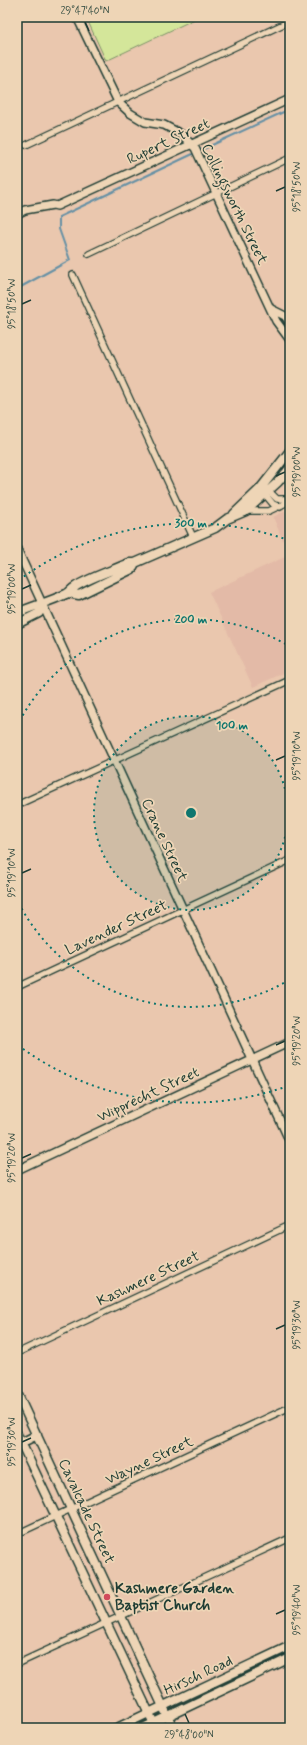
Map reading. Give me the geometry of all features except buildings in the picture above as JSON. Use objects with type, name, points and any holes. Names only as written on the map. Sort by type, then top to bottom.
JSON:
[{"type":"main road","points":[[232,516],[246,511],[264,489],[290,451]]},
{"type":"main road","points":[[17,613],[35,604],[42,604],[68,593],[79,595],[132,569],[135,564],[215,528],[232,516],[290,468]]},
{"type":"main road","points":[[17,624],[39,613],[42,604]]},
{"type":"main road","name":"Cavalcade Street","points":[[17,1393],[173,1728]]},
{"type":"main road","name":"Cavalcade Street","points":[[17,1434],[154,1726]]},
{"type":"main road","points":[[21,1443],[37,1436]]},
{"type":"main road","name":"Hirsch Road","points":[[117,1728],[290,1646]]},
{"type":"main road","name":"Hirsch Road","points":[[143,1728],[154,1726],[168,1716],[290,1658]]},
{"type":"street","name":"Collingsworth Street","points":[[78,17],[118,102],[130,113],[145,122],[164,125],[181,134],[194,146],[276,321],[290,340]]},
{"type":"street","points":[[26,146],[290,20]]},
{"type":"street","name":"Rupert Street","points":[[17,214],[26,210],[53,204],[57,206],[194,146],[290,99]]},
{"type":"street","points":[[89,254],[290,158]]},
{"type":"street","points":[[73,275],[193,538]]},
{"type":"street","points":[[271,309],[285,316],[290,323]]},
{"type":"street","points":[[264,489],[277,499],[290,500]]},
{"type":"street","points":[[264,489],[273,504],[280,507]]},
{"type":"street","points":[[246,511],[260,513],[280,507],[290,500]]},
{"type":"street","name":"Crane Street","points":[[17,549],[290,1142]]},
{"type":"street","points":[[17,805],[290,680]]},
{"type":"street","name":"Lavender Street","points":[[17,987],[290,860]]},
{"type":"street","name":"Wipprecht Street","points":[[17,1170],[290,1042]]},
{"type":"street","name":"Kashmere Street","points":[[17,1353],[290,1225]]},
{"type":"street","name":"Wayne Street","points":[[17,1534],[290,1407]]},
{"type":"street","points":[[17,1664],[290,1538]]},
{"type":"shaded area","points":[[290,509],[290,670],[253,687],[209,592],[289,555],[273,517]]},
{"type":"green space","points":[[86,17],[199,17],[106,61]]},
{"type":"waterway","points":[[199,151],[290,109]]},
{"type":"waterway","points":[[17,289],[70,260],[59,229],[59,217],[195,153]]},
{"type":"place","name":"Kashmere Garden Baptist Church","points":[[107,1597]]}]
